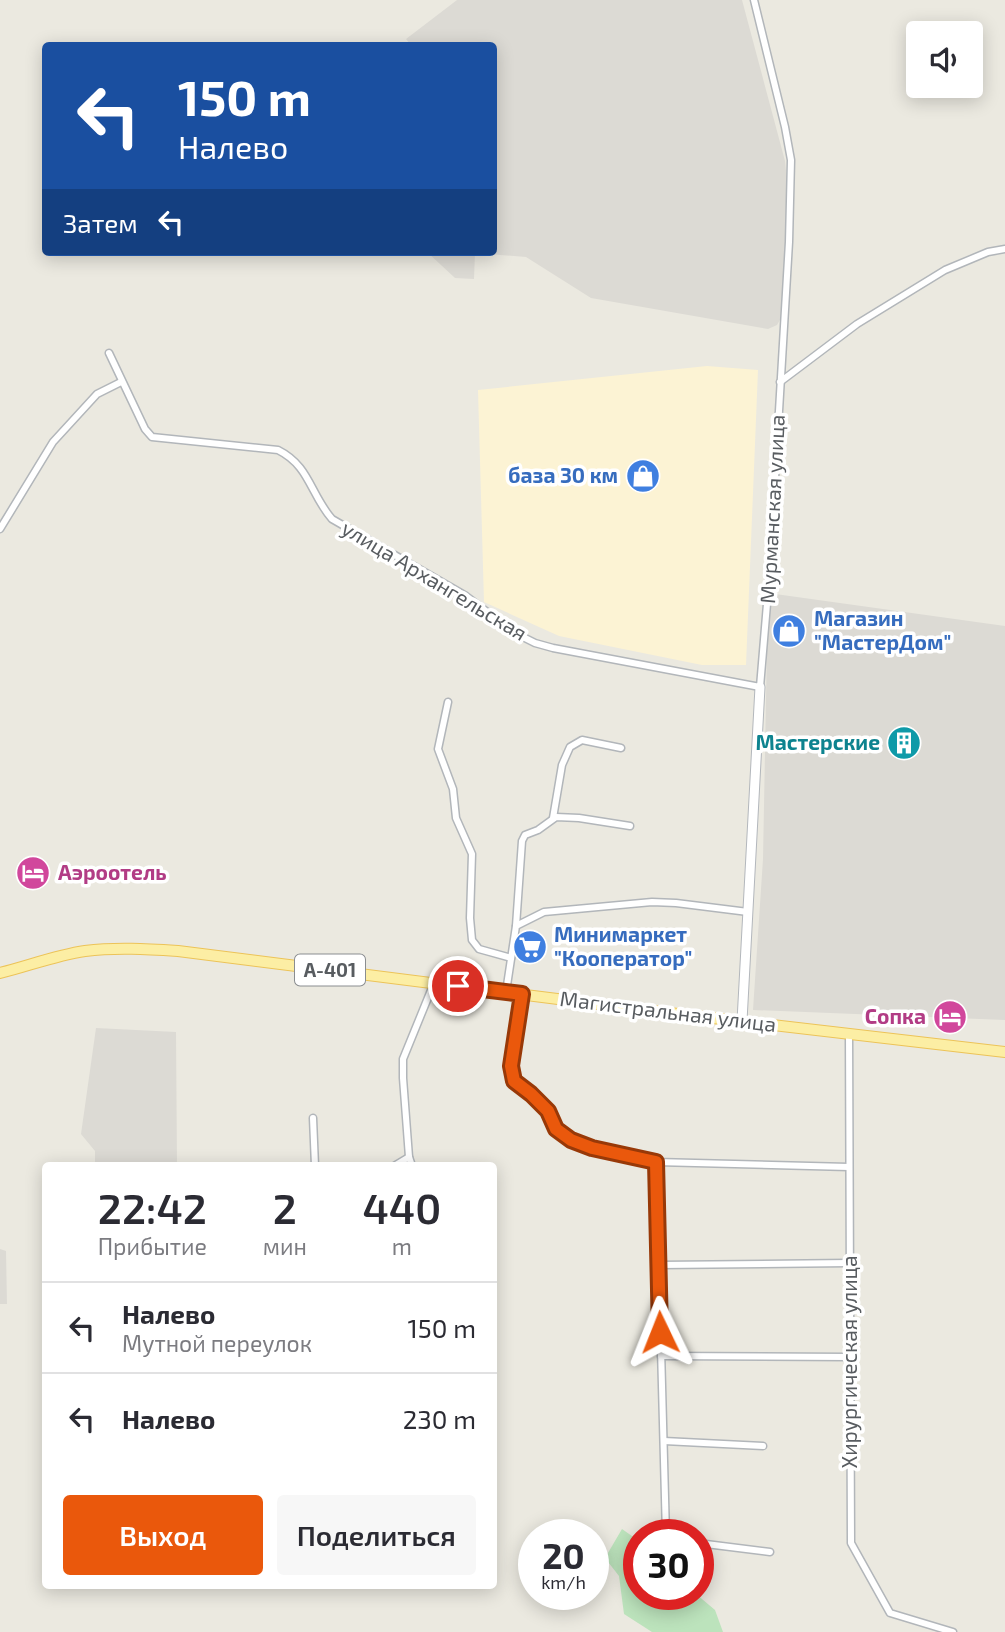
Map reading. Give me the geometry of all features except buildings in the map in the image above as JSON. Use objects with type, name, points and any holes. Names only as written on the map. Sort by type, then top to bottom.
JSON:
[{"type":"main road","name":"Магистральная улица","points":[[0,973],[81,951],[142,948],[1005,1052]]},
{"type":"street","name":"Мурманская улица","points":[[742,1021],[760,687],[789,242],[791,160],[754,0]]},
{"type":"street","points":[[780,382],[857,324],[945,270],[988,252],[1005,249]]},
{"type":"street","name":"улица Архангельская","points":[[109,353],[145,429],[152,437],[278,450],[290,456],[301,467],[332,519],[466,596],[514,633],[553,648],[760,687]]},
{"type":"street","points":[[0,529],[53,442],[97,394],[121,382]]},
{"type":"street","points":[[448,702],[438,749],[453,789],[456,818],[472,854],[472,940],[479,949],[511,958]]},
{"type":"street","points":[[554,818],[562,765],[570,747],[582,740],[621,748]]},
{"type":"street","points":[[506,992],[516,926],[522,841],[525,835],[538,830],[556,817],[630,826]]},
{"type":"street","points":[[516,926],[544,912],[652,902],[748,912]]},
{"type":"street","points":[[411,1162],[403,1059],[434,983]]},
{"type":"street","points":[[522,994],[511,1066],[514,1081],[548,1111],[556,1129],[571,1140],[592,1148],[656,1162],[849,1167]]},
{"type":"street","name":"Хирургическая улица","points":[[849,1034],[851,1543],[890,1613],[953,1632]]},
{"type":"street","points":[[313,1118],[315,1162]]},
{"type":"street","points":[[401,1162],[410,1157]]},
{"type":"street","points":[[656,1162],[666,1519]]},
{"type":"street","points":[[659,1265],[850,1263]]},
{"type":"street","points":[[661,1356],[850,1357]]},
{"type":"street","points":[[664,1441],[762,1446]]},
{"type":"street","points":[[714,1545],[770,1552]]},
{"type":"shaded area","points":[[457,0],[742,0],[785,161],[788,191],[786,249],[781,318],[777,325],[768,329],[591,298],[526,257],[497,255],[497,42],[408,42],[406,39]]},
{"type":"shaded area","points":[[431,256],[475,256],[474,279],[455,278]]},
{"type":"shaded area","name":"база 30 км","points":[[707,366],[758,370],[746,665],[702,665],[559,636],[484,602],[478,390]]},
{"type":"shaded area","points":[[768,593],[1005,626],[1005,1020],[753,1010],[763,859]]},
{"type":"shaded area","points":[[96,1028],[176,1032],[177,1162],[95,1162],[95,1151],[81,1134]]},
{"type":"shaded area","points":[[0,1249],[6,1251],[7,1304],[0,1304]]},
{"type":"green space","points":[[622,1529],[623,1606],[619,1576],[609,1563],[609,1551]]},
{"type":"green space","points":[[714,1609],[723,1632],[652,1632],[624,1614],[623,1610]]},
{"type":"place","name":"база 30 км","points":[[643,476]]},
{"type":"place","name":"Магазин \"МастерДом\"","points":[[789,631]]},
{"type":"place","name":"Мастерские","points":[[904,743]]},
{"type":"place","name":"Аэроотель","points":[[33,873]]},
{"type":"place","name":"Минимаркет \"Кооператор\"","points":[[530,947]]},
{"type":"place","name":"Сопка","points":[[950,1017]]},
{"type":"route","points":[[458,986],[522,994],[511,1066],[514,1081],[548,1111],[556,1129],[571,1140],[592,1148],[656,1162],[660,1332]]}]
